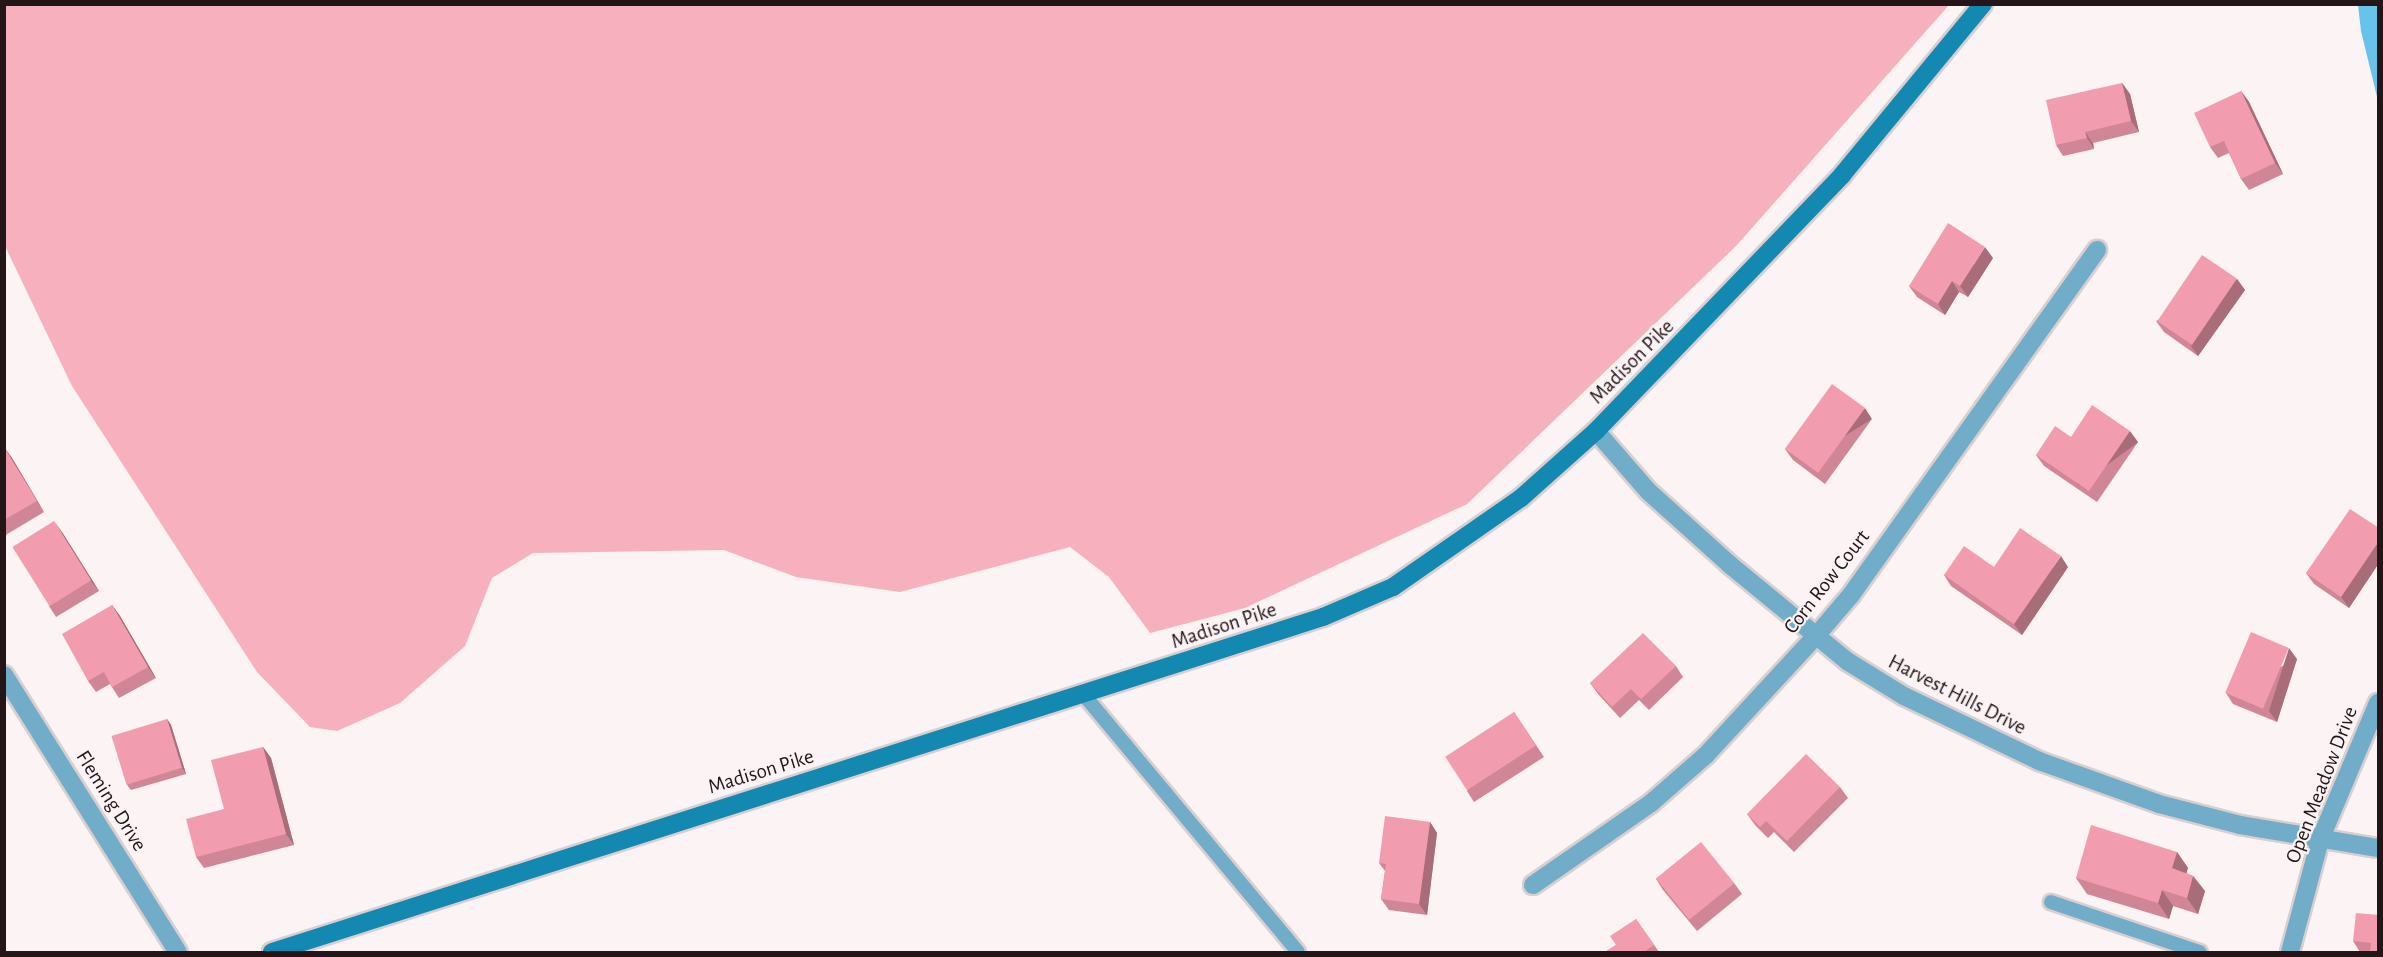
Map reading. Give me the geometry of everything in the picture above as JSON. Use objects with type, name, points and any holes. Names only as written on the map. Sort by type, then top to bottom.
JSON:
[{"type":"street","name":"Madison Pike","points":[[272,952],[1084,695],[1323,617],[1393,587],[1521,498],[1596,431],[1834,183],[1983,4]]},
{"type":"street","name":"Corn Row Court","points":[[1533,885],[1667,790],[1706,755],[1816,636],[1851,595],[2097,250]]},
{"type":"street","name":"Harvest Hills Drive","points":[[1596,431],[1648,491],[1816,636],[1847,661],[1904,696],[2039,761],[2159,804],[2320,840],[2379,848]]},
{"type":"street","name":"Fleming Drive","points":[[4,675],[178,952]]},
{"type":"street","name":"Open Meadow Drive","points":[[2290,952],[2320,840],[2379,703]]},
{"type":"lane","points":[[1084,695],[1298,952]]},
{"type":"lane","points":[[2051,902],[2200,952]]},
{"type":"shaded area","points":[[5,4],[1949,5],[1736,246],[1467,504],[1245,608],[1150,633],[1109,577],[1070,547],[900,592],[796,577],[724,550],[533,553],[492,578],[465,646],[400,703],[337,731],[310,727],[257,672],[72,386],[5,246]]},
{"type":"water","points":[[2358,5],[2378,5],[2378,101],[2361,31]]},
{"type":"building","points":[[2122,83],[2131,121],[2085,132],[2087,138],[2056,145],[2046,100]]},
{"type":"building","points":[[2241,91],[2275,163],[2241,179],[2224,141],[2210,147],[2194,113]]},
{"type":"building","points":[[1948,223],[1985,247],[1960,286],[1952,281],[1938,304],[1909,286]]},
{"type":"building","points":[[2202,255],[2237,278],[2192,345],[2157,321]]},
{"type":"building","points":[[1832,384],[1865,408],[1818,473],[1785,449]]},
{"type":"building","points":[[2092,405],[2130,431],[2089,491],[2036,455],[2055,426],[2071,437]]},
{"type":"building","points":[[4,447],[37,501],[4,520]]},
{"type":"building","points":[[2350,509],[2379,528],[2379,541],[2341,597],[2306,573]]},
{"type":"building","points":[[54,521],[91,580],[50,606],[12,547]]},
{"type":"building","points":[[2020,528],[2061,556],[2014,624],[1944,575],[1964,546],[1994,567]]},
{"type":"building","points":[[112,605],[148,667],[112,687],[104,672],[88,681],[62,634]]},
{"type":"building","points":[[2251,632],[2289,648],[2263,709],[2225,693]]},
{"type":"building","points":[[1643,633],[1676,666],[1641,699],[1631,689],[1612,707],[1590,683]]},
{"type":"building","points":[[1514,712],[1536,746],[1467,790],[1445,757]]},
{"type":"building","points":[[167,719],[182,768],[126,785],[112,736]]},
{"type":"building","points":[[263,747],[286,834],[196,857],[186,819],[224,809],[211,760]]},
{"type":"building","points":[[1806,754],[1840,787],[1787,841],[1766,821],[1760,827],[1747,814]]},
{"type":"building","points":[[1385,816],[1430,822],[1419,904],[1381,899],[1386,864],[1379,863]]},
{"type":"building","points":[[2091,825],[2177,852],[2172,868],[2193,876],[2187,898],[2162,890],[2158,903],[2076,878]]},
{"type":"building","points":[[1701,842],[1734,883],[1689,920],[1656,879]]},
{"type":"building","points":[[2356,913],[2379,915],[2379,952],[2370,952],[2371,943],[2353,941]]},
{"type":"building","points":[[1636,919],[1654,945],[1644,952],[1605,952],[1616,945],[1610,936]]}]
